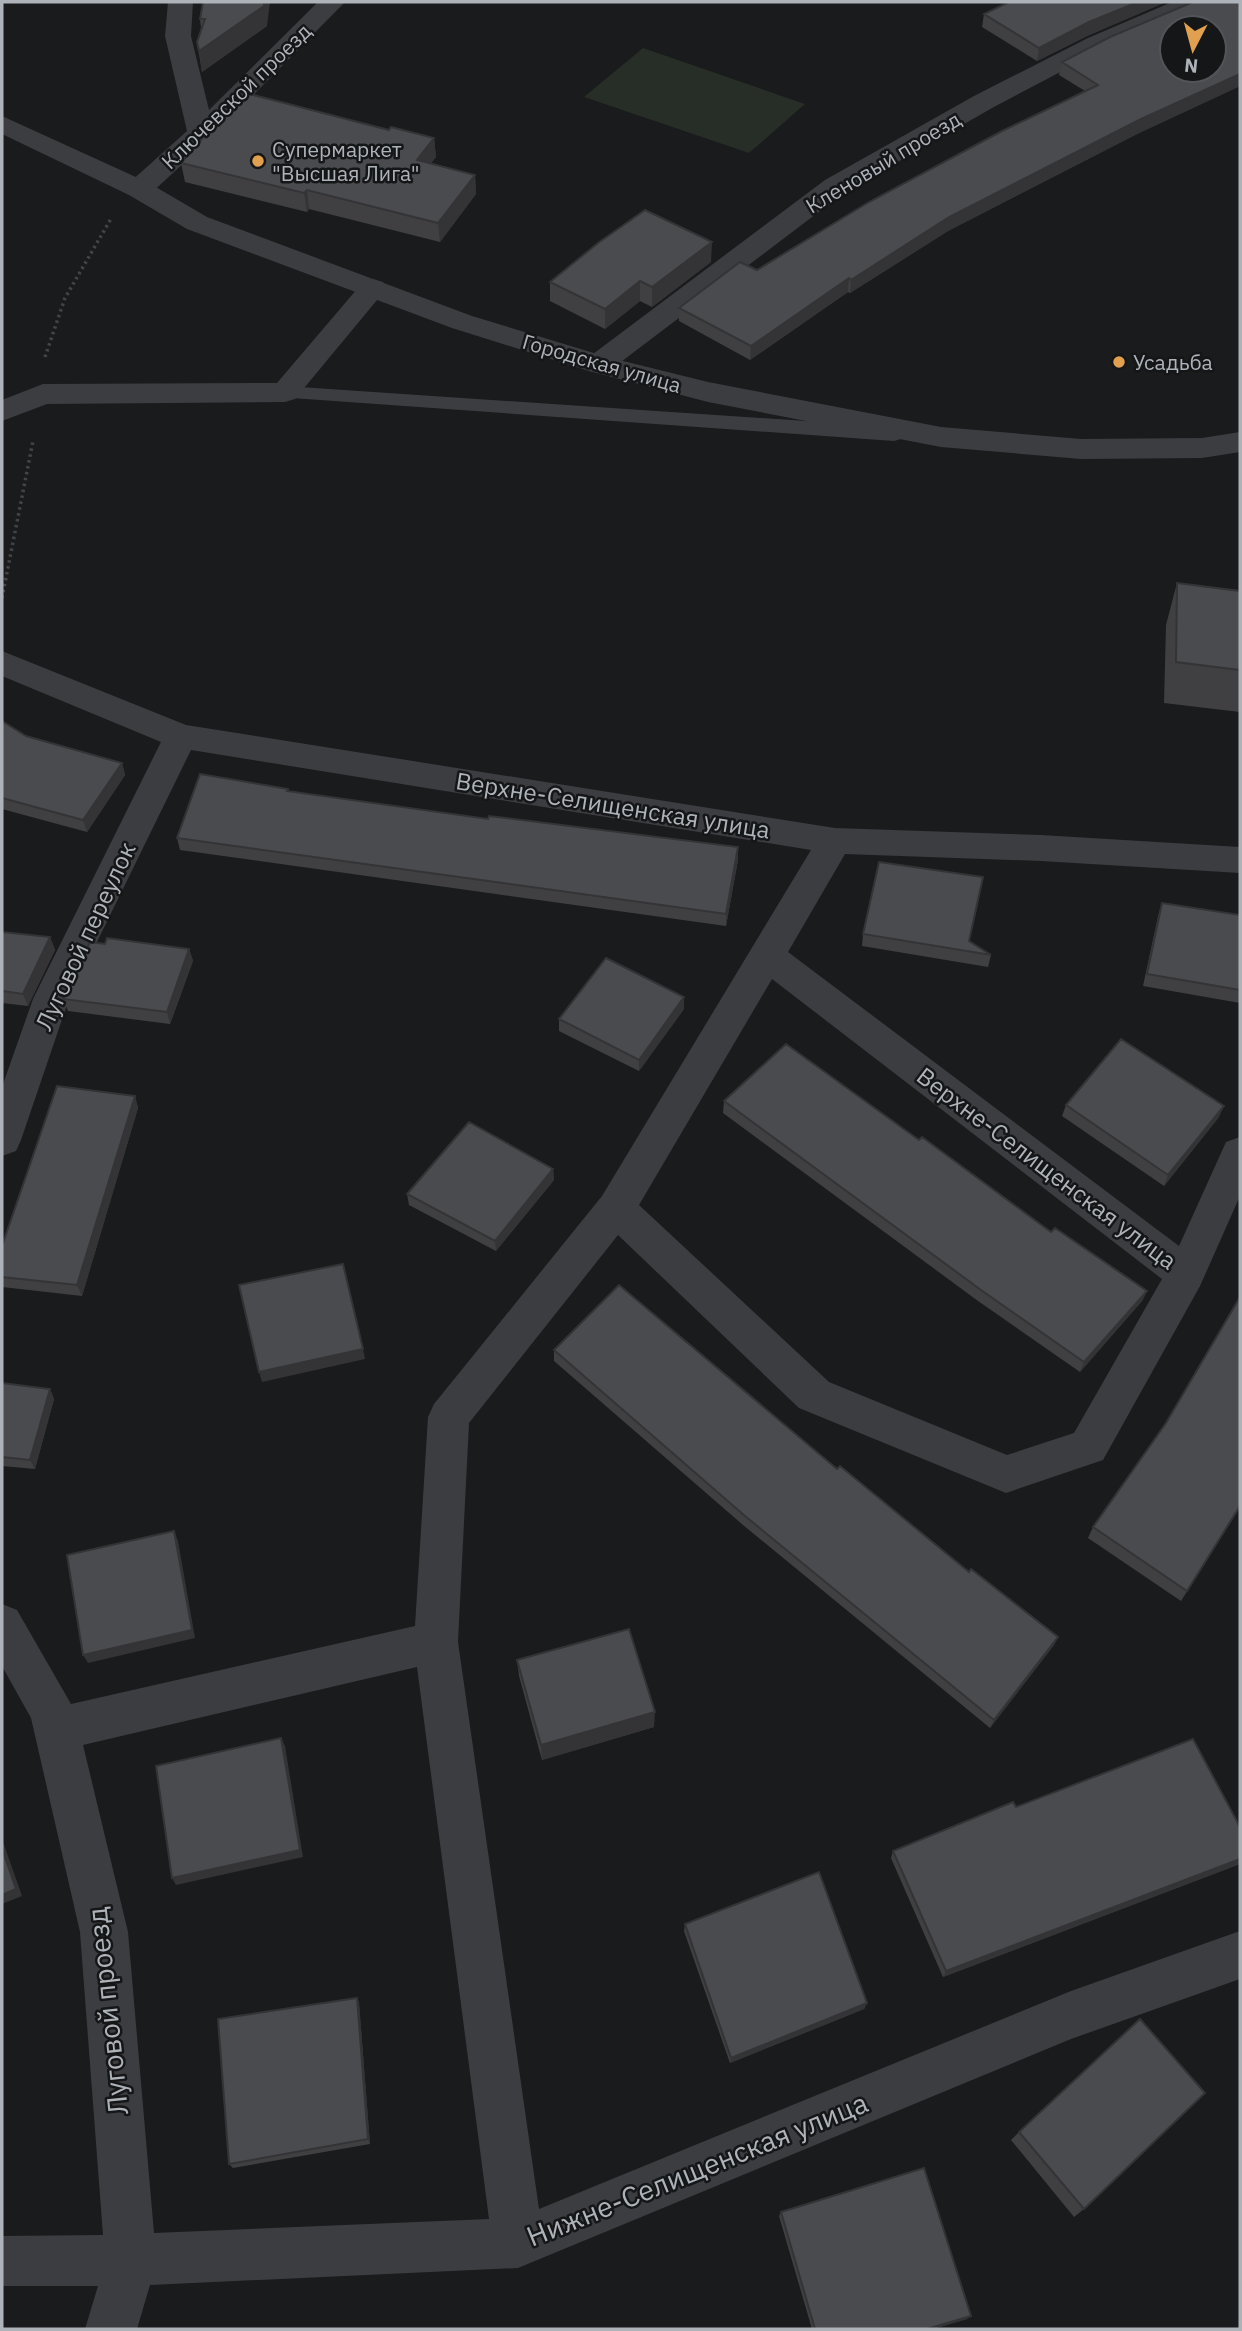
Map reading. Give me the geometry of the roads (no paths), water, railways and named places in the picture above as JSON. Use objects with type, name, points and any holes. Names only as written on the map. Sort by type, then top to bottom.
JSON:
[{"type":"street","points":[[180,2],[178,36],[201,133]]},
{"type":"street","name":"Ключевской проезд","points":[[139,189],[201,133],[332,2]]},
{"type":"street","name":"Кленовый проезд","points":[[599,365],[835,186],[1006,90],[1097,43],[1193,2]]},
{"type":"street","name":"Городская улица","points":[[2,124],[139,189],[197,223],[462,322],[599,365],[708,392],[941,437],[1080,449],[1202,448],[1240,442]]},
{"type":"street","points":[[2,379],[43,394],[285,391],[373,288]]},
{"type":"street","points":[[2,411],[43,394]]},
{"type":"street","name":"Верхне-Селищенская улица","points":[[2,663],[181,736],[835,841],[1041,848],[1240,860]]},
{"type":"street","name":"Луговой переулок","points":[[2,1140],[51,999],[181,736]]},
{"type":"street","points":[[517,2244],[436,1642],[449,1417],[616,1208],[835,841]]},
{"type":"street","name":"Верхне-Селищенская улица","points":[[616,1208],[814,1395],[1006,1474],[1088,1447],[1186,1274],[766,955]]},
{"type":"street","points":[[1186,1274],[1240,1153]]},
{"type":"street","name":"Луговой проезд","points":[[2,1625],[52,1711],[104,1933],[131,2260],[111,2329]]},
{"type":"street","points":[[57,1729],[436,1642]]},
{"type":"street","name":"Нижне-Селищенская улица","points":[[2,2261],[131,2260],[517,2244],[1071,2015],[1240,1955]]},
{"type":"lane","points":[[285,391],[941,437]]},
{"type":"place","name":"Супермаркет \"Высшая Лига\"","points":[[258,161]]},
{"type":"place","name":"Усадьба","points":[[1119,362]]}]
